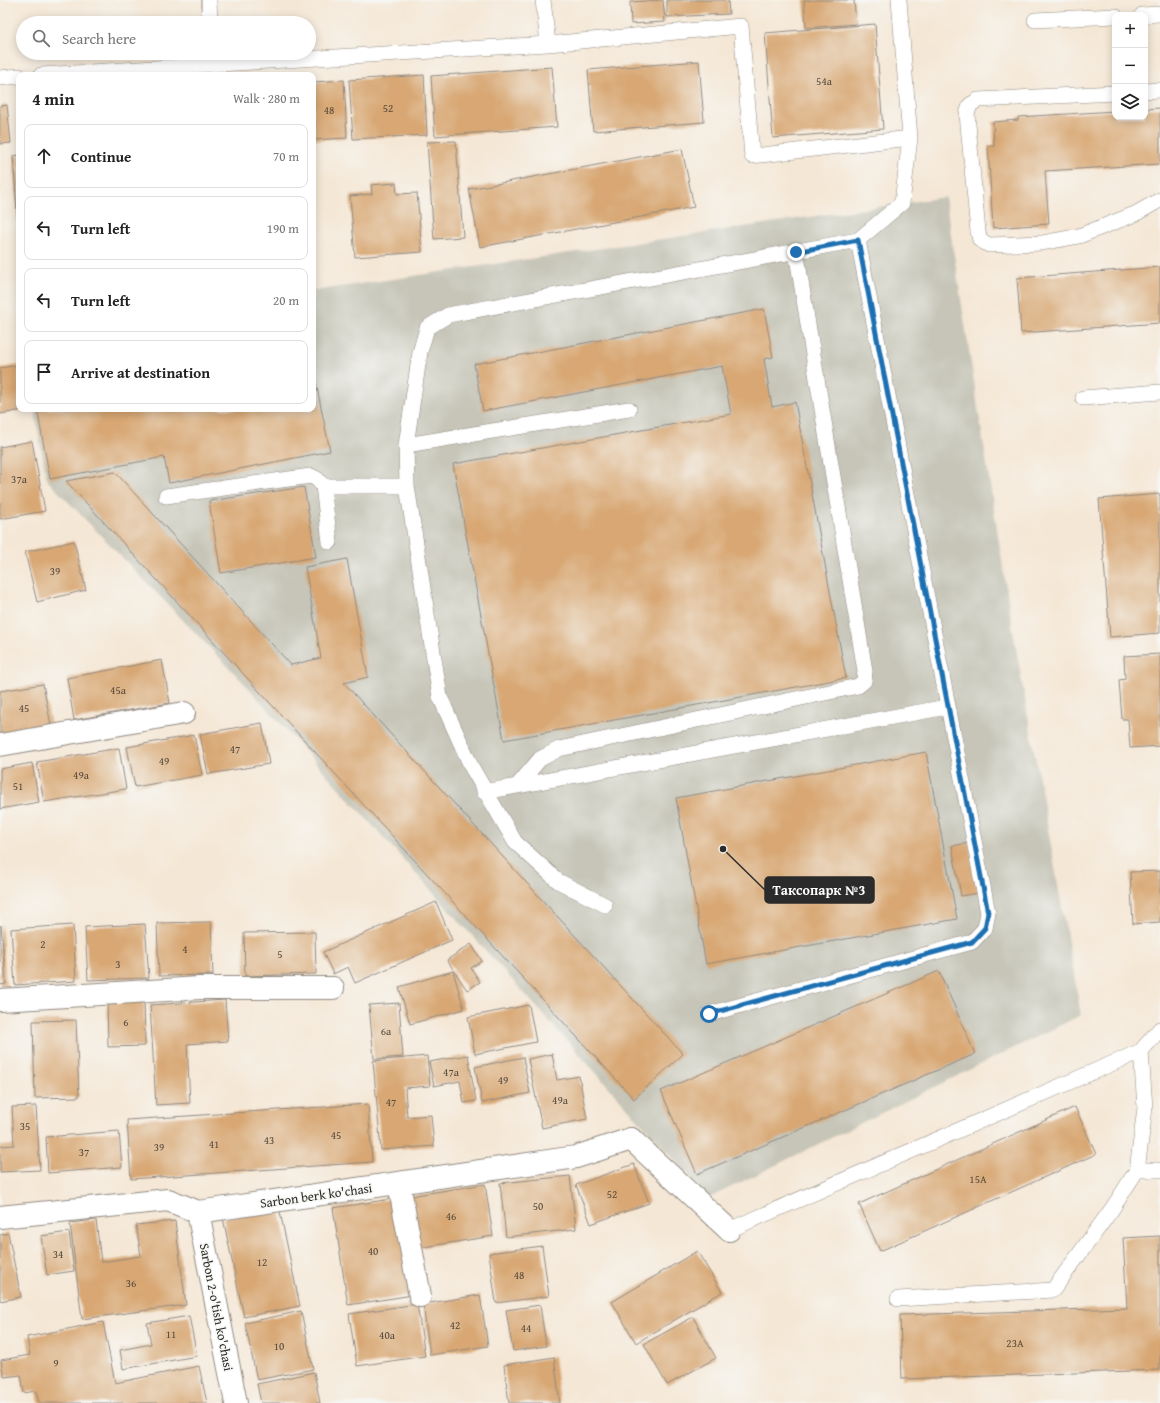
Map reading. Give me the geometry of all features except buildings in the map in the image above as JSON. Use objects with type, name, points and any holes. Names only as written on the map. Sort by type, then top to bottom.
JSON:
[{"type":"street","points":[[0,745],[184,713]]},
{"type":"street","points":[[0,1000],[200,988],[334,988]]},
{"type":"street","name":"Sarbon berk ko'chasi","points":[[0,1217],[168,1200],[198,1212],[400,1184],[576,1157],[631,1139],[729,1230]]},
{"type":"street","points":[[400,1184],[420,1296]]},
{"type":"street","name":"Sarbon 2-o'tish ko'chasi","points":[[198,1212],[236,1403]]},
{"type":"lane","points":[[209,0],[210,16]]},
{"type":"lane","points":[[543,0],[548,44]]},
{"type":"lane","points":[[605,905],[558,881],[515,842],[484,792],[440,697],[407,486],[406,445],[420,352],[427,328],[448,315],[858,240],[902,203],[910,138],[899,0]]},
{"type":"lane","points":[[1148,15],[1160,14]]},
{"type":"lane","points":[[1035,20],[1112,16]]},
{"type":"lane","points":[[316,54],[548,44],[741,26],[752,156],[910,138]]},
{"type":"lane","points":[[73,72],[202,60]]},
{"type":"lane","points":[[0,78],[16,76]]},
{"type":"lane","points":[[1148,91],[1160,90]]},
{"type":"lane","points":[[1112,92],[978,100],[970,105],[967,114],[980,240],[990,245],[1042,243],[1079,236],[1135,214],[1160,200]]},
{"type":"lane","points":[[709,1014],[972,942],[985,928],[988,913],[858,240]]},
{"type":"lane","points":[[516,786],[540,759],[559,749],[858,686],[864,681],[865,672],[796,252]]},
{"type":"lane","points":[[1083,398],[1160,392]]},
{"type":"lane","points":[[406,445],[629,409]]},
{"type":"lane","points":[[166,496],[311,476],[317,479],[323,486],[330,542]]},
{"type":"lane","points":[[323,486],[407,486]]},
{"type":"lane","points":[[484,792],[947,707]]},
{"type":"lane","points":[[729,1230],[1141,1050],[1160,1029]]},
{"type":"lane","points":[[898,1299],[1053,1290],[1112,1209],[1137,1170],[1145,1108],[1141,1050]]},
{"type":"lane","points":[[1137,1170],[1160,1170]]},
{"type":"shaded area","points":[[945,197],[1013,631],[1081,1015],[709,1198],[244,683],[47,480],[35,412],[316,412],[316,291]]},
{"type":"place","name":"Таксопарк №3","points":[[723,849]]},
{"type":"route","points":[[709,1014],[972,942],[985,928],[988,913],[858,240],[796,252]]}]
